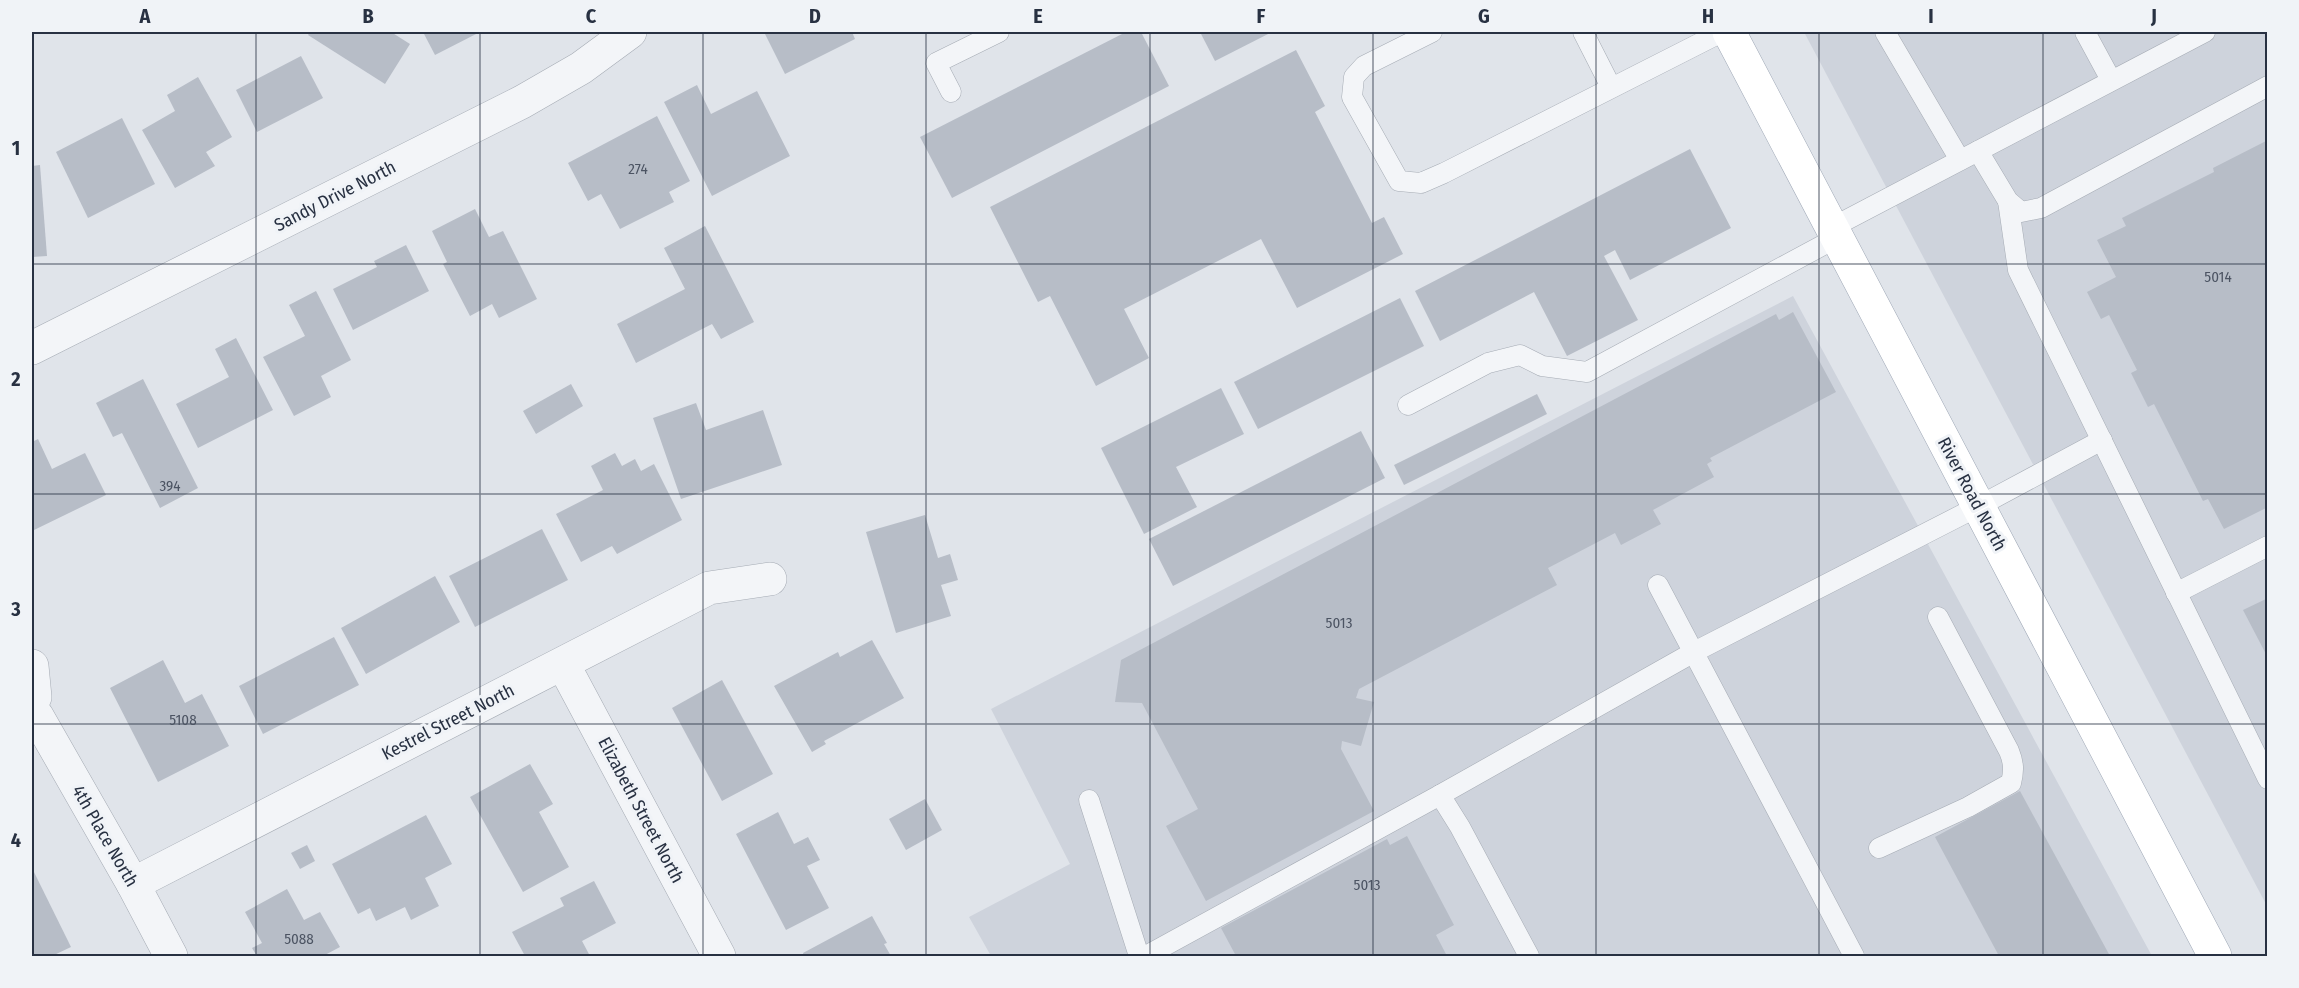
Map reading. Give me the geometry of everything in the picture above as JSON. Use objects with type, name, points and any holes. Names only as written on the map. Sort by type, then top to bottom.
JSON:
[{"type":"main road","name":"River Road North","points":[[1729,32],[2215,957]]},
{"type":"street","name":"Sandy Drive North","points":[[32,348],[522,102],[581,68],[630,32]]},
{"type":"street","name":"Kestrel Street North","points":[[133,884],[709,588],[770,579]]},
{"type":"street","name":"Elizabeth Street North","points":[[563,664],[719,957]]},
{"type":"street","name":"4th Place North","points":[[34,693],[171,957]]},
{"type":"lane","points":[[951,93],[936,63],[999,32]]},
{"type":"lane","points":[[1432,32],[1364,66],[1354,77],[1352,98],[1399,181],[1420,183],[1444,173],[1722,32]]},
{"type":"lane","points":[[1583,32],[1611,87]]},
{"type":"lane","points":[[1885,32],[1969,155],[2008,201],[2021,212],[2041,208],[2268,86]]},
{"type":"lane","points":[[2085,32],[2111,80]]},
{"type":"lane","points":[[1408,405],[1488,363],[1520,355],[1542,366],[1587,372],[1969,155],[2111,80],[2179,37],[2205,32]]},
{"type":"lane","points":[[2008,201],[2018,270],[2268,778]]},
{"type":"lane","points":[[1146,957],[1694,652],[1979,506],[2102,440]]},
{"type":"lane","points":[[2176,593],[2268,546]]},
{"type":"lane","points":[[1658,585],[1854,957]]},
{"type":"lane","points":[[1878,848],[1968,807],[2011,783],[2013,767],[2009,751],[1938,617]]},
{"type":"lane","points":[[1440,795],[1460,827],[1529,957]]},
{"type":"lane","points":[[1089,800],[1139,957]]},
{"type":"shaded area","points":[[1804,32],[2267,32],[2267,906]]},
{"type":"shaded area","points":[[1793,296],[2152,956],[991,956],[969,917],[1070,864],[991,709]]},
{"type":"building","points":[[310,32],[391,32],[410,44],[385,84],[308,35]]},
{"type":"building","points":[[423,32],[480,32],[435,55]]},
{"type":"building","points":[[764,32],[852,32],[855,39],[785,74]]},
{"type":"building","points":[[1126,32],[1141,32],[1169,86],[952,198],[920,137]]},
{"type":"building","points":[[1200,32],[1272,32],[1215,61]]},
{"type":"building","points":[[1296,50],[1325,106],[1315,112],[1372,223],[1384,217],[1403,254],[1297,308],[1261,239],[1124,309],[1149,358],[1096,386],[1050,296],[1038,302],[990,207]]},
{"type":"building","points":[[301,56],[323,98],[257,132],[236,90]]},
{"type":"building","points":[[198,77],[232,137],[206,152],[215,166],[175,188],[142,130],[175,111],[167,95]]},
{"type":"building","points":[[697,85],[711,114],[757,91],[790,156],[712,196],[664,102]]},
{"type":"building","points":[[657,116],[690,181],[669,192],[674,202],[620,229],[601,194],[588,201],[568,163]]},
{"type":"building","points":[[122,118],[155,184],[88,218],[56,152]]},
{"type":"building","points":[[2268,140],[2268,507],[2224,529],[2208,499],[2203,501],[2154,404],[2148,407],[2131,373],[2137,370],[2109,315],[2101,319],[2087,292],[2116,277],[2097,240],[2126,226],[2122,218],[2214,172],[2213,168]]},
{"type":"building","points":[[1690,149],[1731,228],[1630,280],[1615,250],[1604,256],[1638,320],[1567,356],[1534,292],[1440,341],[1415,291]]},
{"type":"building","points":[[40,165],[47,256],[32,257],[32,166]]},
{"type":"building","points":[[475,209],[489,237],[503,231],[537,299],[499,318],[492,304],[470,316],[443,264],[447,262],[432,231]]},
{"type":"building","points":[[705,226],[754,322],[721,339],[712,324],[636,363],[617,324],[685,289],[664,248]]},
{"type":"building","points":[[406,245],[429,291],[353,330],[333,289],[377,267],[374,261]]},
{"type":"building","points":[[316,291],[351,360],[321,376],[331,397],[294,416],[263,357],[305,336],[289,305]]},
{"type":"building","points":[[1400,298],[1424,346],[1258,429],[1234,382]]},
{"type":"building","points":[[1793,312],[1836,392],[1710,458],[1712,461],[1707,464],[1714,477],[1653,510],[1661,524],[1621,545],[1615,533],[1548,568],[1557,585],[1359,689],[1356,698],[1374,702],[1361,746],[1342,741],[1341,749],[1374,811],[1206,901],[1166,826],[1198,809],[1142,703],[1115,702],[1121,660],[1776,314],[1779,320]]},
{"type":"building","points":[[236,338],[273,410],[198,448],[176,404],[229,377],[215,349]]},
{"type":"building","points":[[143,379],[198,488],[160,508],[122,433],[113,437],[96,403]]},
{"type":"building","points":[[571,384],[583,406],[536,434],[523,411]]},
{"type":"building","points":[[1221,388],[1244,434],[1176,467],[1197,507],[1144,534],[1101,448]]},
{"type":"building","points":[[1537,394],[1547,414],[1404,485],[1394,465]]},
{"type":"building","points":[[696,403],[706,430],[763,410],[782,465],[681,499],[653,418]]},
{"type":"building","points":[[1361,431],[1385,478],[1173,586],[1149,539]]},
{"type":"building","points":[[38,439],[52,469],[85,453],[106,495],[32,531],[32,442]]},
{"type":"building","points":[[615,453],[622,466],[635,459],[641,471],[654,464],[682,520],[617,554],[612,546],[581,562],[556,514],[603,490],[591,466]]},
{"type":"building","points":[[925,515],[938,558],[950,554],[958,580],[941,585],[951,616],[896,633],[866,532]]},
{"type":"building","points":[[542,529],[568,580],[475,627],[449,576]]},
{"type":"building","points":[[435,576],[460,622],[366,674],[341,628]]},
{"type":"building","points":[[2268,598],[2268,658],[2243,610]]},
{"type":"building","points":[[334,637],[359,685],[263,734],[239,686]]},
{"type":"building","points":[[872,640],[904,698],[824,741],[826,744],[812,752],[774,686],[838,652],[840,657]]},
{"type":"building","points":[[163,660],[185,703],[202,694],[229,746],[158,782],[110,688]]},
{"type":"building","points":[[722,680],[773,774],[722,801],[672,708]]},
{"type":"building","points":[[530,764],[553,804],[539,812],[569,867],[523,892],[470,797]]},
{"type":"building","points":[[2020,791],[2110,956],[1999,956],[1935,837]]},
{"type":"building","points":[[925,799],[942,830],[906,850],[889,819]]},
{"type":"building","points":[[778,812],[794,844],[808,837],[820,860],[807,866],[829,908],[786,930],[736,834]]},
{"type":"building","points":[[426,815],[452,864],[425,878],[439,906],[411,920],[405,907],[376,921],[370,908],[358,914],[332,864]]},
{"type":"building","points":[[1407,836],[1454,925],[1436,935],[1447,956],[1236,956],[1221,928],[1387,839],[1390,845]]},
{"type":"building","points":[[307,845],[315,861],[300,869],[291,853]]},
{"type":"building","points":[[32,868],[71,947],[52,956],[32,956]]},
{"type":"building","points":[[594,881],[616,923],[582,941],[590,956],[525,956],[512,932],[564,906],[560,898]]},
{"type":"building","points":[[287,889],[304,920],[320,912],[340,947],[323,956],[257,956],[252,948],[262,943],[245,912]]},
{"type":"building","points":[[872,916],[887,943],[884,944],[891,956],[804,956],[803,953]]}]
